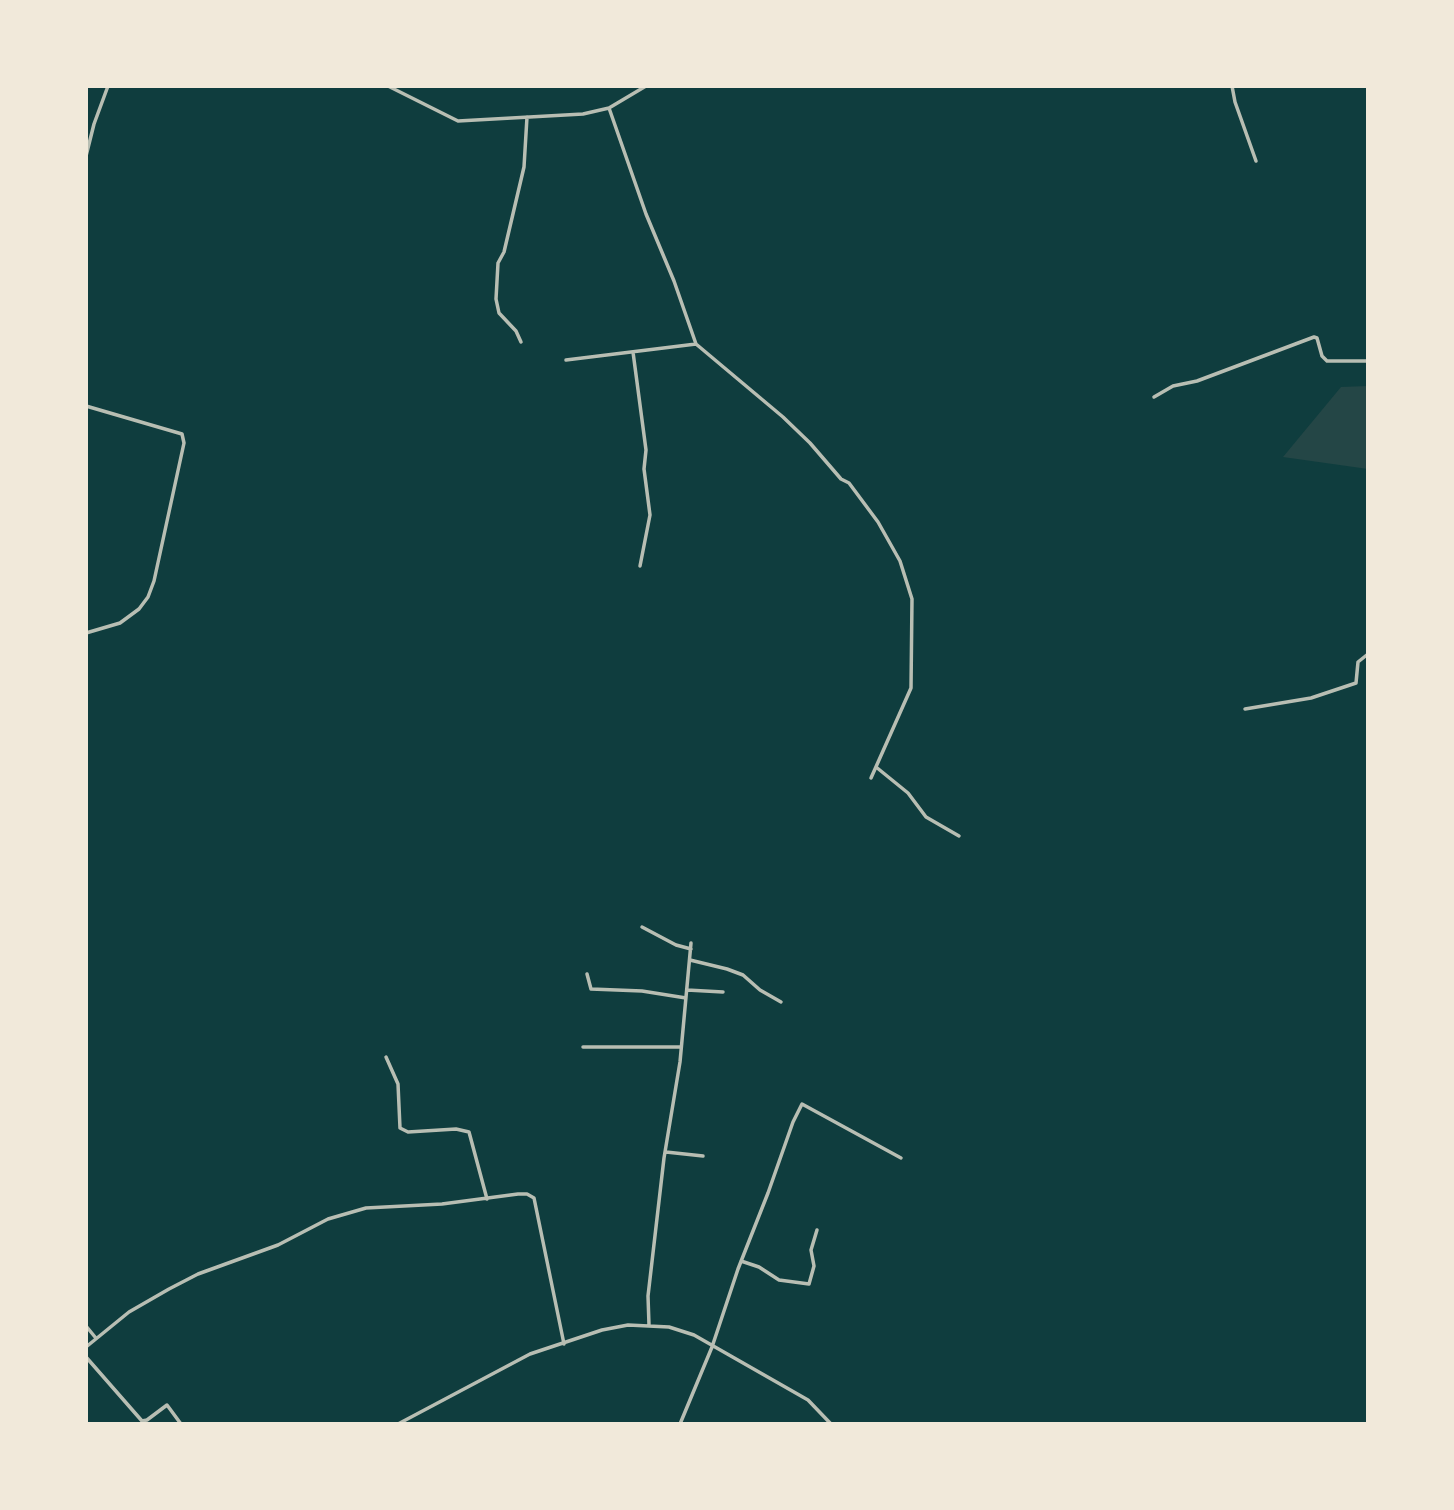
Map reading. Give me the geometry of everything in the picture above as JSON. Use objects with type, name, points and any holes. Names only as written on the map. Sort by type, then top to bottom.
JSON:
[{"type":"street","points":[[86,156],[108,86]]},
{"type":"street","points":[[388,86],[458,121],[583,114],[609,108],[646,86]]},
{"type":"street","points":[[1232,86],[1256,161]]},
{"type":"street","points":[[609,108],[696,344],[783,417],[841,479],[849,483],[878,522],[900,561],[912,599],[911,688],[871,778]]},
{"type":"street","points":[[521,342],[516,331],[499,313],[496,299],[498,263],[523,167],[527,117]]},
{"type":"street","points":[[1154,397],[1173,386],[1197,381],[1314,337],[1317,338],[1322,356],[1327,361],[1368,361]]},
{"type":"street","points":[[566,360],[696,344]]},
{"type":"street","points":[[633,352],[646,450],[644,469],[650,514],[640,566]]},
{"type":"street","points":[[86,407],[182,434],[184,443],[155,581],[148,597],[139,609],[120,623],[86,633]]},
{"type":"street","points":[[1245,709],[1311,698],[1356,683],[1358,662],[1368,654]]},
{"type":"street","points":[[876,767],[908,793],[926,817],[959,836]]},
{"type":"street","points":[[642,927],[676,945],[691,946],[674,1107],[648,1296],[649,1325]]},
{"type":"street","points":[[690,960],[727,968],[743,975],[781,1002]]},
{"type":"street","points":[[587,974],[591,989],[642,991],[686,998]]},
{"type":"street","points":[[687,990],[723,992]]},
{"type":"street","points":[[583,1047],[681,1047]]},
{"type":"street","points":[[386,1057],[398,1084],[400,1128],[408,1132],[456,1129],[469,1132],[487,1199]]},
{"type":"street","points":[[680,1424],[712,1347],[741,1261],[802,1104],[901,1158]]},
{"type":"street","points":[[666,1152],[703,1156]]},
{"type":"street","points":[[86,1347],[129,1312],[198,1274],[278,1245],[328,1219],[366,1208],[442,1204],[518,1194],[534,1198],[564,1344]]},
{"type":"street","points":[[741,1261],[759,1267],[779,1280],[809,1284],[814,1266],[811,1250],[817,1230]]},
{"type":"street","points":[[398,1424],[406,1423],[514,1362],[601,1330],[628,1325],[649,1325],[669,1327],[694,1335],[808,1400],[831,1424]]},
{"type":"street","points":[[86,1326],[95,1337]]},
{"type":"street","points":[[86,1357],[142,1420],[147,1420],[167,1405],[181,1424]]},
{"type":"shaded area","points":[[1368,386],[1368,469],[1283,457],[1341,387]]}]
